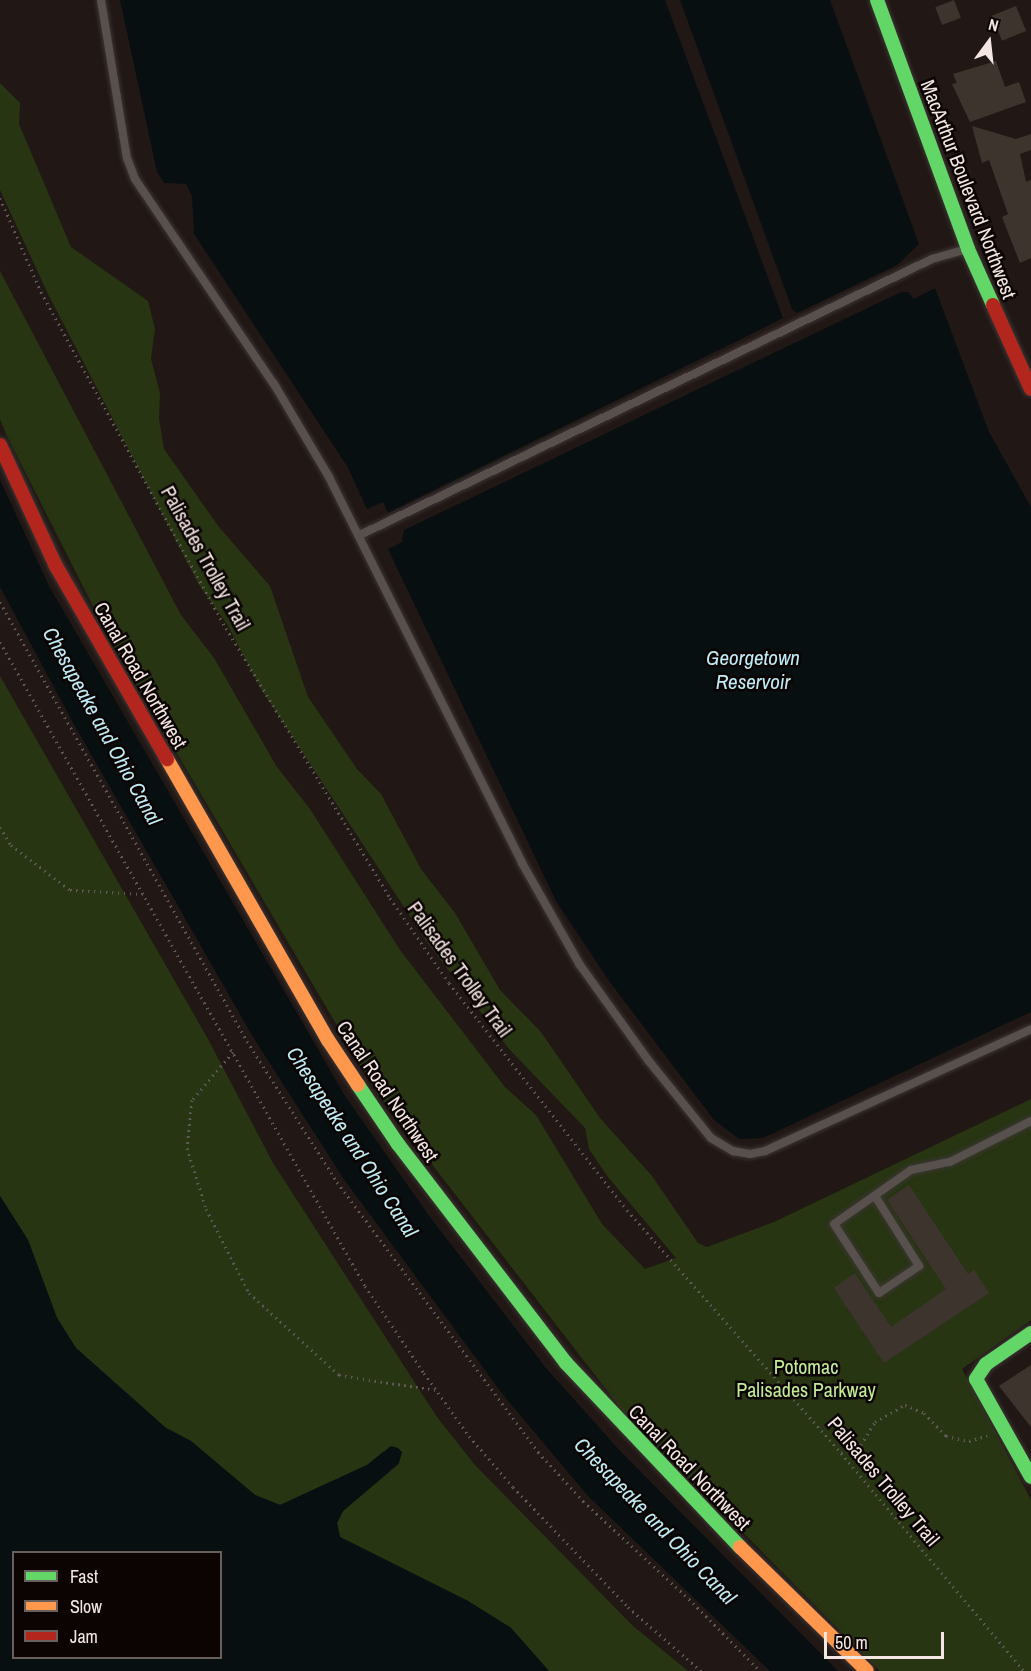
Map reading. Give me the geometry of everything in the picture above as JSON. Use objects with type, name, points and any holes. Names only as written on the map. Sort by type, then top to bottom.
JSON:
[{"type":"main road","name":"MacArthur Boulevard Northwest","points":[[877,0],[968,249],[1031,389]]},
{"type":"main road","name":"Canal Road Northwest","points":[[0,445],[56,566],[88,623],[328,1040],[398,1144],[509,1293],[572,1371],[723,1531],[867,1671]]},
{"type":"main road","points":[[1031,1333],[982,1367],[976,1378],[979,1388],[1031,1477]]},
{"type":"lane","points":[[101,0],[127,158],[135,179],[274,384],[360,535],[522,863],[580,965],[648,1060],[711,1138],[733,1151],[750,1154],[765,1151],[1031,1029]]},
{"type":"lane","points":[[360,535],[481,479],[932,259],[968,249]]},
{"type":"lane","points":[[875,1196],[919,1266],[879,1293],[834,1224],[911,1170],[950,1162],[1031,1121]]},
{"type":"path","name":"Palisades Trolley Trail","points":[[0,198],[41,292],[226,628],[390,898],[449,983],[627,1210],[841,1453],[1024,1671]]},
{"type":"path","points":[[0,603],[247,1041],[337,1182],[538,1452],[583,1502],[693,1603],[760,1671]]},
{"type":"path","points":[[0,642],[365,1286],[436,1390],[513,1488],[628,1607],[701,1671]]},
{"type":"path","points":[[0,827],[11,845],[70,890],[143,894]]},
{"type":"path","points":[[232,1052],[192,1100],[187,1148],[207,1209],[249,1293],[339,1375],[436,1390]]},
{"type":"path","points":[[841,1453],[861,1445],[875,1422],[905,1405],[924,1413],[946,1436],[969,1441],[1004,1432]]},
{"type":"green space","name":"Potomac Palisades Parkway","points":[[0,83],[20,103],[19,124],[71,247],[148,301],[155,329],[151,359],[160,393],[159,419],[164,449],[219,527],[270,586],[308,697],[357,769],[381,794],[421,869],[455,913],[500,990],[541,1032],[600,1118],[652,1176],[698,1243],[707,1247],[774,1222],[1031,1099],[1031,1320],[962,1369],[1031,1500],[1031,1671],[880,1671],[622,1410],[376,1092],[108,636],[6,434],[0,419],[0,271],[181,615],[214,658],[277,767],[310,809],[400,950],[505,1087],[536,1115],[602,1224],[645,1269],[676,1258],[608,1177],[589,1149],[585,1128],[509,1049],[429,945],[261,689],[227,624],[199,585],[48,294],[0,190]]},
{"type":"green space","points":[[0,676],[208,1039],[273,1163],[437,1417],[475,1465],[633,1626],[688,1671],[549,1671],[511,1628],[468,1601],[340,1537],[337,1523],[343,1511],[399,1464],[384,1451],[367,1465],[280,1505],[255,1495],[191,1441],[166,1428],[76,1348],[57,1318],[28,1240],[0,1196]]},
{"type":"water","points":[[120,0],[665,0],[783,318],[388,513],[383,502],[367,509],[347,466],[194,234],[192,196],[186,184],[164,183],[157,172]]},
{"type":"water","points":[[680,0],[830,0],[919,244],[897,265],[797,313],[792,309]]},
{"type":"water","name":"Georgetown Reservoir","points":[[935,288],[989,432],[1031,507],[1031,1012],[763,1138],[739,1139],[714,1120],[609,981],[556,901],[388,549],[402,542],[404,530],[901,292],[908,292],[914,299]]},
{"type":"water","name":"Chesapeake and Ohio Canal","points":[[0,480],[49,586],[345,1096],[430,1217],[546,1368],[622,1453],[838,1671],[770,1671],[588,1496],[504,1396],[343,1178],[253,1037],[76,728],[0,587]]},
{"type":"water","points":[[0,1196],[28,1240],[57,1318],[76,1348],[166,1428],[191,1441],[255,1495],[280,1505],[367,1465],[391,1446],[398,1448],[402,1452],[399,1463],[343,1511],[337,1523],[340,1537],[468,1601],[511,1628],[549,1671],[0,1671]]},
{"type":"building","points":[[954,0],[961,18],[942,25],[935,7]]},
{"type":"building","points":[[1016,6],[1026,31],[1002,41],[992,16]]},
{"type":"building","points":[[996,61],[1005,87],[1019,82],[1026,102],[970,122],[952,84],[957,83],[953,74]]},
{"type":"building","points":[[972,126],[1016,139],[1031,134],[1031,150],[1020,154],[1026,182],[1031,180],[1031,258],[1020,263],[1002,217],[1008,214],[989,160],[982,163]]},
{"type":"building","points":[[909,1185],[968,1274],[974,1270],[989,1293],[884,1363],[834,1288],[855,1273],[891,1327],[946,1289],[887,1200]]},
{"type":"building","points":[[1031,1365],[1031,1427],[999,1386]]},
{"type":"traffic: fast","points":[[877,0],[968,249],[993,305]]},
{"type":"traffic: fast","points":[[358,1085],[398,1144],[566,1363],[740,1547]]},
{"type":"traffic: fast","points":[[1031,1333],[986,1364],[976,1379],[1031,1477]]},
{"type":"traffic: slow","points":[[167,759],[328,1040],[358,1085]]},
{"type":"traffic: slow","points":[[740,1547],[867,1671]]},
{"type":"traffic: jam","points":[[993,305],[1031,389]]},
{"type":"traffic: jam","points":[[0,445],[56,566],[167,759]]}]
